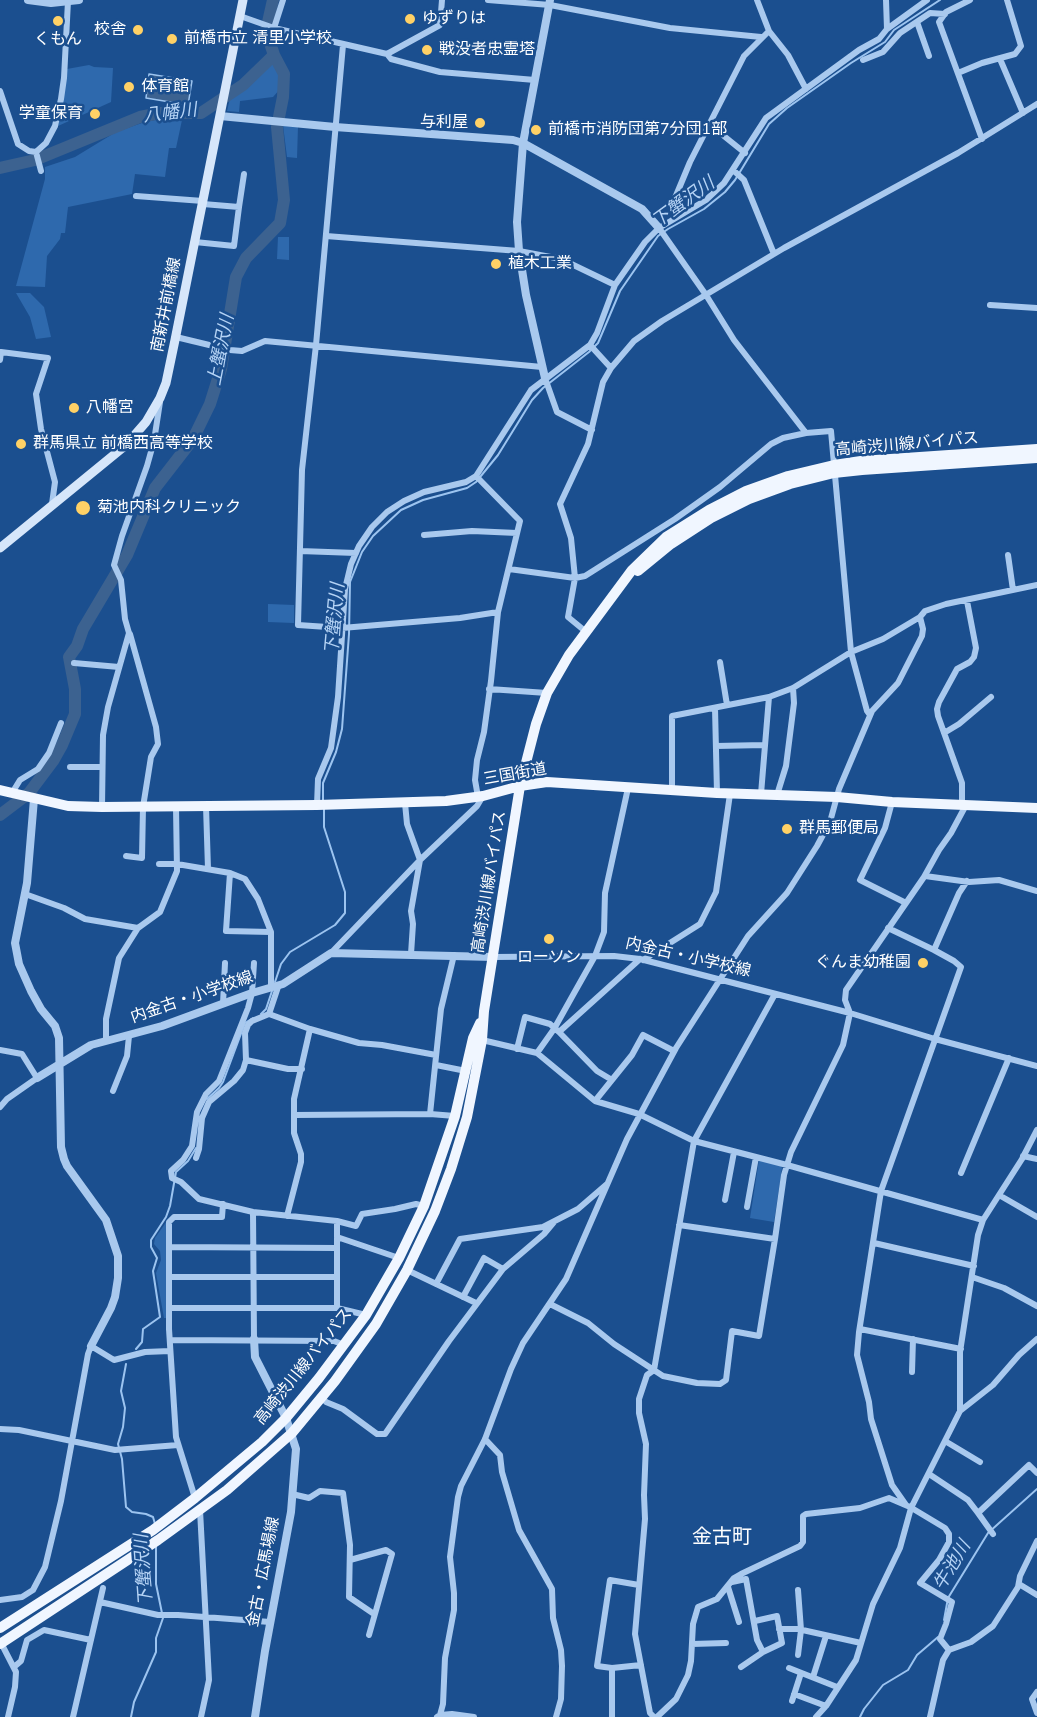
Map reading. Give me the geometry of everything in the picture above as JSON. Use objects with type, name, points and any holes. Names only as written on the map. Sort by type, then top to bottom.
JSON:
[{"type":"main road","name":"南新井前橋線","points":[[0,549],[126,445],[146,422],[160,398],[166,383],[176,337],[243,0]]},
{"type":"main road","name":"高崎渋川線バイパス","points":[[0,1643],[200,1510],[226,1490],[292,1433],[376,1324],[407,1270],[435,1211],[452,1169],[467,1118],[482,1040],[484,1011],[520,786],[536,724],[547,693],[585,631],[608,600],[657,555],[711,518],[767,492],[861,461],[1037,449]]},
{"type":"main road","name":"高崎渋川線バイパス","points":[[834,469],[1037,458]]},
{"type":"main road","name":"三国街道","points":[[0,789],[68,806],[176,807],[405,803],[481,796],[547,782],[730,794],[837,797],[892,802],[1037,808]]},
{"type":"main road","name":"高崎渋川線バイパス","points":[[0,1628],[153,1530],[195,1498],[262,1442],[286,1418],[344,1345],[366,1315],[399,1258],[424,1206],[455,1116],[473,1038],[484,1011]]},
{"type":"street","points":[[28,0],[51,2],[79,0]]},
{"type":"street","points":[[272,27],[283,0]]},
{"type":"street","points":[[387,54],[440,25],[442,0]]},
{"type":"street","points":[[488,0],[550,2],[670,28],[760,37]]},
{"type":"street","points":[[757,0],[769,31],[788,55],[806,89]]},
{"type":"street","points":[[886,0],[887,29]]},
{"type":"street","points":[[317,805],[318,779],[331,748],[344,627],[345,589],[351,564],[372,527],[387,512],[404,501],[424,492],[466,482],[476,476],[531,390],[590,345],[597,333],[615,285],[645,242],[659,228],[706,200],[724,183],[766,118],[859,50],[879,39],[887,29],[927,0]]},
{"type":"street","points":[[970,0],[945,14],[939,22],[982,139]]},
{"type":"street","points":[[958,73],[1015,54],[1021,46],[1007,0]]},
{"type":"street","points":[[37,154],[55,126],[61,99],[68,2]]},
{"type":"street","points":[[550,2],[524,143],[517,222],[519,251],[542,367],[557,412],[592,430]]},
{"type":"street","points":[[863,60],[883,52],[900,33],[930,13],[945,14]]},
{"type":"street","points":[[240,16],[272,27],[387,54],[392,59],[440,72],[535,80]]},
{"type":"street","points":[[917,22],[929,56]]},
{"type":"street","points":[[682,214],[675,198],[709,124],[744,56],[760,37],[769,31]]},
{"type":"street","points":[[343,45],[316,345],[302,470],[298,625],[344,627],[460,618],[498,612]]},
{"type":"street","points":[[1000,59],[1023,113]]},
{"type":"street","points":[[0,91],[18,144],[37,154]]},
{"type":"street","points":[[585,631],[568,618],[575,578],[572,538],[560,504],[588,444],[603,382],[611,368],[634,341],[662,321],[774,254],[982,139],[1037,104]]},
{"type":"street","points":[[221,111],[335,127],[513,140],[524,143],[642,209],[659,228],[734,340],[806,433]]},
{"type":"street","points":[[709,124],[745,153]]},
{"type":"street","points":[[37,154],[41,171]]},
{"type":"street","points":[[733,170],[744,180],[774,254]]},
{"type":"street","points":[[195,242],[234,246],[244,174]]},
{"type":"street","points":[[136,196],[239,207]]},
{"type":"street","points":[[326,236],[519,251],[561,259],[615,285]]},
{"type":"street","points":[[990,305],[1037,308]]},
{"type":"street","points":[[176,337],[242,351],[265,340],[542,367]]},
{"type":"street","points":[[590,345],[611,368]]},
{"type":"street","points":[[0,360],[2,352],[48,358],[36,394],[40,429],[55,482],[52,504]]},
{"type":"street","points":[[126,856],[142,858],[143,807],[151,757],[158,744],[153,716],[125,619],[121,580],[114,565],[154,441],[160,398]]},
{"type":"street","points":[[509,569],[575,578],[585,576],[722,486],[771,444],[783,438],[806,433],[831,431],[851,652],[870,715]]},
{"type":"street","points":[[331,953],[420,860],[477,806],[481,796],[475,780],[477,760],[484,732],[498,612],[520,521],[476,476]]},
{"type":"street","points":[[424,536],[472,531],[517,533]]},
{"type":"street","points":[[300,552],[356,553]]},
{"type":"street","points":[[1008,555],[1012,590]]},
{"type":"street","points":[[672,790],[672,716],[770,697],[793,688],[851,652],[883,639],[920,617],[925,611],[946,604],[1037,585]]},
{"type":"street","points":[[550,1304],[588,1323],[614,1344],[654,1370],[682,1382],[723,1383],[728,1373],[732,1331],[759,1336],[787,1165],[843,1045],[850,1013],[845,1000],[846,990],[925,876],[951,833],[964,805],[962,783],[938,716],[939,702],[957,669],[974,657],[976,648],[967,601]]},
{"type":"street","points":[[474,1717],[452,1714],[439,1716],[444,1689],[445,1658],[454,1610],[450,1557],[461,1486],[485,1439],[523,1343],[566,1279],[639,1114],[674,1051],[748,936],[787,893],[830,822],[837,797],[870,715],[898,683],[922,636],[920,617]]},
{"type":"street","points":[[102,807],[103,735],[129,633]]},
{"type":"street","points":[[720,662],[727,705]]},
{"type":"street","points":[[74,663],[119,667]]},
{"type":"street","points":[[777,795],[786,766],[794,703],[793,688]]},
{"type":"street","points":[[489,689],[547,693]]},
{"type":"street","points":[[760,794],[770,697]]},
{"type":"street","points":[[944,733],[959,724],[991,697]]},
{"type":"street","points":[[715,708],[717,793]]},
{"type":"street","points":[[0,1600],[22,1597],[33,1590],[39,1581],[61,1501],[88,1354],[111,1308],[118,1278],[118,1256],[106,1220],[67,1166],[63,1154],[59,1038],[55,1026],[41,1009],[31,991],[19,964],[15,943],[25,894],[23,796],[20,780],[38,769],[49,753],[61,723]]},
{"type":"street","points":[[716,746],[764,745]]},
{"type":"street","points":[[70,766],[102,767]]},
{"type":"street","points":[[557,1030],[595,956],[604,932],[605,894],[628,788]]},
{"type":"street","points":[[537,1053],[557,1030],[641,959],[700,924],[718,886],[730,794]]},
{"type":"street","points":[[892,802],[885,828],[860,880],[906,903]]},
{"type":"street","points":[[405,803],[407,824],[420,860],[411,911],[413,924],[411,954]]},
{"type":"street","points":[[206,806],[208,869]]},
{"type":"street","points":[[106,1041],[106,1019],[118,963],[138,928],[160,912],[177,871],[176,807]]},
{"type":"street","points":[[159,864],[177,864],[242,877],[258,898],[271,932],[274,987],[269,1014]]},
{"type":"street","points":[[230,873],[226,931],[271,932]]},
{"type":"street","points":[[925,876],[967,881],[999,880],[1037,891]]},
{"type":"street","points":[[934,950],[959,893],[967,881]]},
{"type":"street","points":[[25,894],[64,908],[85,919],[138,928]]},
{"type":"street","points":[[888,928],[934,950],[960,967],[881,1191],[857,1355],[871,1419],[892,1485],[908,1506]]},
{"type":"street","name":"内金古・小学校線","points":[[0,1107],[18,1091],[84,1048],[162,1026],[289,982],[331,953],[493,957],[595,956],[641,959],[850,1013],[935,1039],[1037,1065]]},
{"type":"street","points":[[430,1114],[443,1000],[454,955]]},
{"type":"street","points":[[222,1004],[225,963]]},
{"type":"street","points":[[254,963],[252,993],[248,1008],[219,1081],[206,1094],[197,1112],[192,1146],[171,1172],[172,1178],[181,1182],[199,1199],[253,1212],[337,1221],[356,1226],[362,1214],[416,1204],[424,1206]]},
{"type":"street","points":[[775,994],[694,1141],[654,1370],[647,1375],[639,1399],[639,1413],[646,1444],[645,1541],[636,1634],[650,1713],[656,1717],[676,1698],[688,1675],[694,1616],[698,1607],[717,1599],[741,1574],[800,1546],[803,1542],[802,1520],[806,1514],[860,1508],[885,1499],[893,1499],[945,1528],[949,1534],[949,1542],[939,1560],[920,1584],[952,1602],[940,1639],[949,1650]]},
{"type":"street","points":[[196,1158],[204,1112],[212,1098],[240,1076],[246,1060],[245,1034],[252,1021],[269,1014],[359,1043],[436,1055]]},
{"type":"street","points":[[517,1048],[525,1017],[550,1024],[597,1071],[612,1080]]},
{"type":"street","points":[[288,1216],[302,1162],[294,1133],[294,1099],[310,1029]]},
{"type":"street","points":[[114,1091],[128,1056],[129,1035]]},
{"type":"street","points":[[595,1101],[632,1055],[643,1035],[674,1051]]},
{"type":"street","points":[[482,1040],[537,1053],[595,1101],[639,1114],[694,1141],[983,1221]]},
{"type":"street","points":[[0,1050],[22,1054],[37,1078]]},
{"type":"street","points":[[961,1173],[1009,1058]]},
{"type":"street","points":[[246,1060],[302,1070]]},
{"type":"street","points":[[436,1065],[466,1071]]},
{"type":"street","points":[[294,1114],[455,1116]]},
{"type":"street","points":[[816,1717],[826,1706],[856,1660],[873,1604],[900,1548],[908,1506],[929,1474],[960,1411],[961,1349],[978,1235],[983,1221],[1037,1130]]},
{"type":"street","points":[[725,1200],[734,1152]]},
{"type":"street","points":[[1023,1156],[1037,1158]]},
{"type":"street","points":[[747,1207],[756,1157]]},
{"type":"street","points":[[436,1284],[460,1239],[543,1227],[578,1209],[607,1184]]},
{"type":"street","points":[[999,1195],[1037,1217]]},
{"type":"street","points":[[195,1498],[178,1445],[170,1351],[169,1222],[174,1217],[222,1217],[223,1204]]},
{"type":"street","points":[[253,1212],[254,1340]]},
{"type":"street","points":[[337,1221],[337,1308]]},
{"type":"street","points":[[322,1396],[327,1402],[342,1409],[377,1434],[385,1434],[503,1269],[544,1234],[554,1222]]},
{"type":"street","points":[[679,1226],[775,1239]]},
{"type":"street","points":[[337,1237],[399,1258]]},
{"type":"street","points":[[874,1243],[974,1266]]},
{"type":"street","points":[[169,1247],[337,1248]]},
{"type":"street","points":[[463,1297],[484,1258],[503,1269]]},
{"type":"street","points":[[407,1270],[476,1304]]},
{"type":"street","points":[[972,1276],[1004,1288],[1037,1306]]},
{"type":"street","points":[[169,1277],[337,1277]]},
{"type":"street","points":[[169,1308],[337,1308],[366,1315]]},
{"type":"street","points":[[860,1329],[961,1349]]},
{"type":"street","points":[[912,1372],[913,1339]]},
{"type":"street","points":[[960,1411],[993,1385],[1019,1355],[1037,1339]]},
{"type":"street","points":[[171,1340],[334,1341],[344,1345]]},
{"type":"street","name":"金古・広馬場線","points":[[254,1340],[255,1357],[286,1418],[296,1449],[292,1494],[255,1717]]},
{"type":"street","points":[[91,1346],[114,1360],[145,1352],[170,1351]]},
{"type":"street","points":[[0,1429],[19,1430],[115,1450],[178,1445]]},
{"type":"street","points":[[485,1439],[500,1455],[502,1472],[519,1530],[552,1589],[553,1618],[561,1650],[562,1666],[561,1699],[556,1717]]},
{"type":"street","points":[[945,1442],[980,1462]]},
{"type":"street","points":[[978,1513],[1029,1465],[1037,1473]]},
{"type":"street","points":[[929,1474],[968,1500],[993,1534]]},
{"type":"street","points":[[292,1494],[309,1498],[320,1491],[343,1493],[350,1545],[349,1597],[374,1614]]},
{"type":"street","points":[[200,1510],[209,1680],[201,1717]]},
{"type":"street","points":[[930,1717],[943,1660],[949,1650],[971,1642],[993,1626],[1019,1584],[1020,1576],[1037,1541]]},
{"type":"street","points":[[350,1560],[386,1550],[392,1554],[369,1635]]},
{"type":"street","points":[[730,1585],[746,1579],[757,1640],[763,1652]]},
{"type":"street","points":[[639,1585],[610,1580],[597,1666],[612,1668],[641,1665]]},
{"type":"street","points":[[1019,1584],[1037,1595]]},
{"type":"street","points":[[730,1585],[739,1622]]},
{"type":"street","points":[[73,1717],[103,1588]]},
{"type":"street","points":[[798,1590],[801,1630],[798,1656]]},
{"type":"street","points":[[100,1602],[158,1615],[270,1622]]},
{"type":"street","points":[[741,1667],[763,1652],[782,1643],[777,1616],[755,1621]]},
{"type":"street","points":[[779,1629],[801,1630],[861,1643]]},
{"type":"street","points":[[14,1666],[21,1661],[27,1640],[44,1630],[91,1640]]},
{"type":"street","points":[[813,1677],[826,1636]]},
{"type":"street","points":[[0,1643],[14,1666],[16,1681],[8,1717]]},
{"type":"street","points":[[692,1644],[726,1643]]},
{"type":"street","points":[[612,1668],[612,1717]]},
{"type":"street","points":[[789,1668],[837,1687]]},
{"type":"street","points":[[801,1673],[793,1697],[826,1706]]},
{"type":"street","points":[[1037,1692],[1032,1699],[1037,1713]]},
{"type":"shaded area","points":[[273,60],[280,72],[281,88],[273,97],[240,101],[239,112],[227,111],[230,98]]},
{"type":"shaded area","points":[[89,65],[113,68],[111,102],[58,126],[67,69]]},
{"type":"shaded area","points":[[149,74],[192,81],[188,105],[146,98]]},
{"type":"shaded area","points":[[160,119],[182,120],[176,148],[169,148],[165,177],[135,174],[132,194],[68,207],[65,233],[61,233],[60,239],[47,256],[45,287],[16,286],[45,179],[45,167],[75,157],[116,132]]},
{"type":"shaded area","points":[[283,125],[298,126],[297,158],[287,157]]},
{"type":"shaded area","points":[[278,237],[289,237],[289,260],[277,259]]},
{"type":"shaded area","points":[[16,293],[30,293],[44,307],[51,337],[36,339],[30,317]]},
{"type":"shaded area","points":[[268,604],[294,605],[294,623],[268,622]]},
{"type":"shaded area","points":[[759,1160],[782,1168],[774,1222],[750,1218]]},
{"type":"shaded area","points":[[167,1221],[167,1318],[164,1318],[156,1273],[161,1260],[160,1251],[154,1244],[155,1238]]},
{"type":"waterway","name":"上蟹沢川","points":[[0,815],[29,793],[62,745],[75,714],[75,689],[69,657],[127,555],[155,488],[193,439],[210,404],[221,369],[236,277],[246,258],[280,223],[284,200],[277,127],[283,97],[284,74],[274,55],[266,31],[273,0]]},
{"type":"waterway","name":"下蟹沢川","points":[[323,801],[323,783],[336,752],[342,729],[349,634],[350,582],[362,552],[373,536],[401,510],[423,500],[467,488],[476,482],[498,455],[532,400],[543,388],[598,343],[620,291],[658,236],[704,209],[725,192],[735,180],[769,124],[787,108],[885,42],[894,30],[940,0]]},
{"type":"waterway","name":"八幡川","points":[[0,168],[35,160],[140,117],[160,113],[201,113],[243,85],[274,55]]},
{"type":"waterway","name":"下蟹沢川","points":[[275,982],[281,964],[290,952],[335,925],[345,913],[345,892],[324,827],[324,809]]},
{"type":"waterway","name":"下蟹沢川","points":[[261,1014],[266,1009],[272,991]]},
{"type":"waterway","name":"下蟹沢川","points":[[207,1099],[223,1082],[245,1023],[253,1018]]},
{"type":"waterway","name":"下蟹沢川","points":[[136,1349],[142,1342],[143,1329],[160,1317],[153,1271],[157,1258],[151,1247],[151,1240],[166,1217],[176,1172],[188,1161],[196,1148]]},
{"type":"waterway","name":"下蟹沢川","points":[[126,1364],[121,1391],[125,1408],[118,1444],[122,1459],[126,1507],[132,1512],[153,1517],[155,1524]]},
{"type":"waterway","name":"牛池川","points":[[944,1620],[948,1598],[988,1533],[1037,1489]]},
{"type":"waterway","name":"下蟹沢川","points":[[131,1717],[134,1702],[156,1652],[156,1638],[163,1618],[156,1584],[156,1547]]},
{"type":"waterway","name":"牛池川","points":[[860,1717],[883,1685],[908,1670],[917,1655],[938,1637]]},
{"type":"place","name":"ゆずりは","points":[[410,19]]},
{"type":"place","name":"くもん","points":[[58,21]]},
{"type":"place","name":"校舎","points":[[138,30]]},
{"type":"place","name":"前橋市立 清里小学校","points":[[172,39]]},
{"type":"place","name":"戦没者忠霊塔","points":[[427,50]]},
{"type":"place","name":"体育館","points":[[129,87]]},
{"type":"place","name":"学童保育","points":[[95,114]]},
{"type":"place","name":"与利屋","points":[[480,123]]},
{"type":"place","name":"前橋市消防団第7分団1部","points":[[536,130]]},
{"type":"place","name":"植木工業","points":[[496,264]]},
{"type":"place","name":"八幡宮","points":[[74,408]]},
{"type":"place","name":"群馬県立 前橋西高等学校","points":[[21,444]]},
{"type":"place","name":"菊池内科クリニック","points":[[83,508]]},
{"type":"place","name":"群馬郵便局","points":[[787,829]]},
{"type":"place","name":"ローソン","points":[[549,939]]},
{"type":"place","name":"ぐんま幼稚園","points":[[923,963]]},
{"type":"district","name":"金古町","points":[[722,1538]]}]
